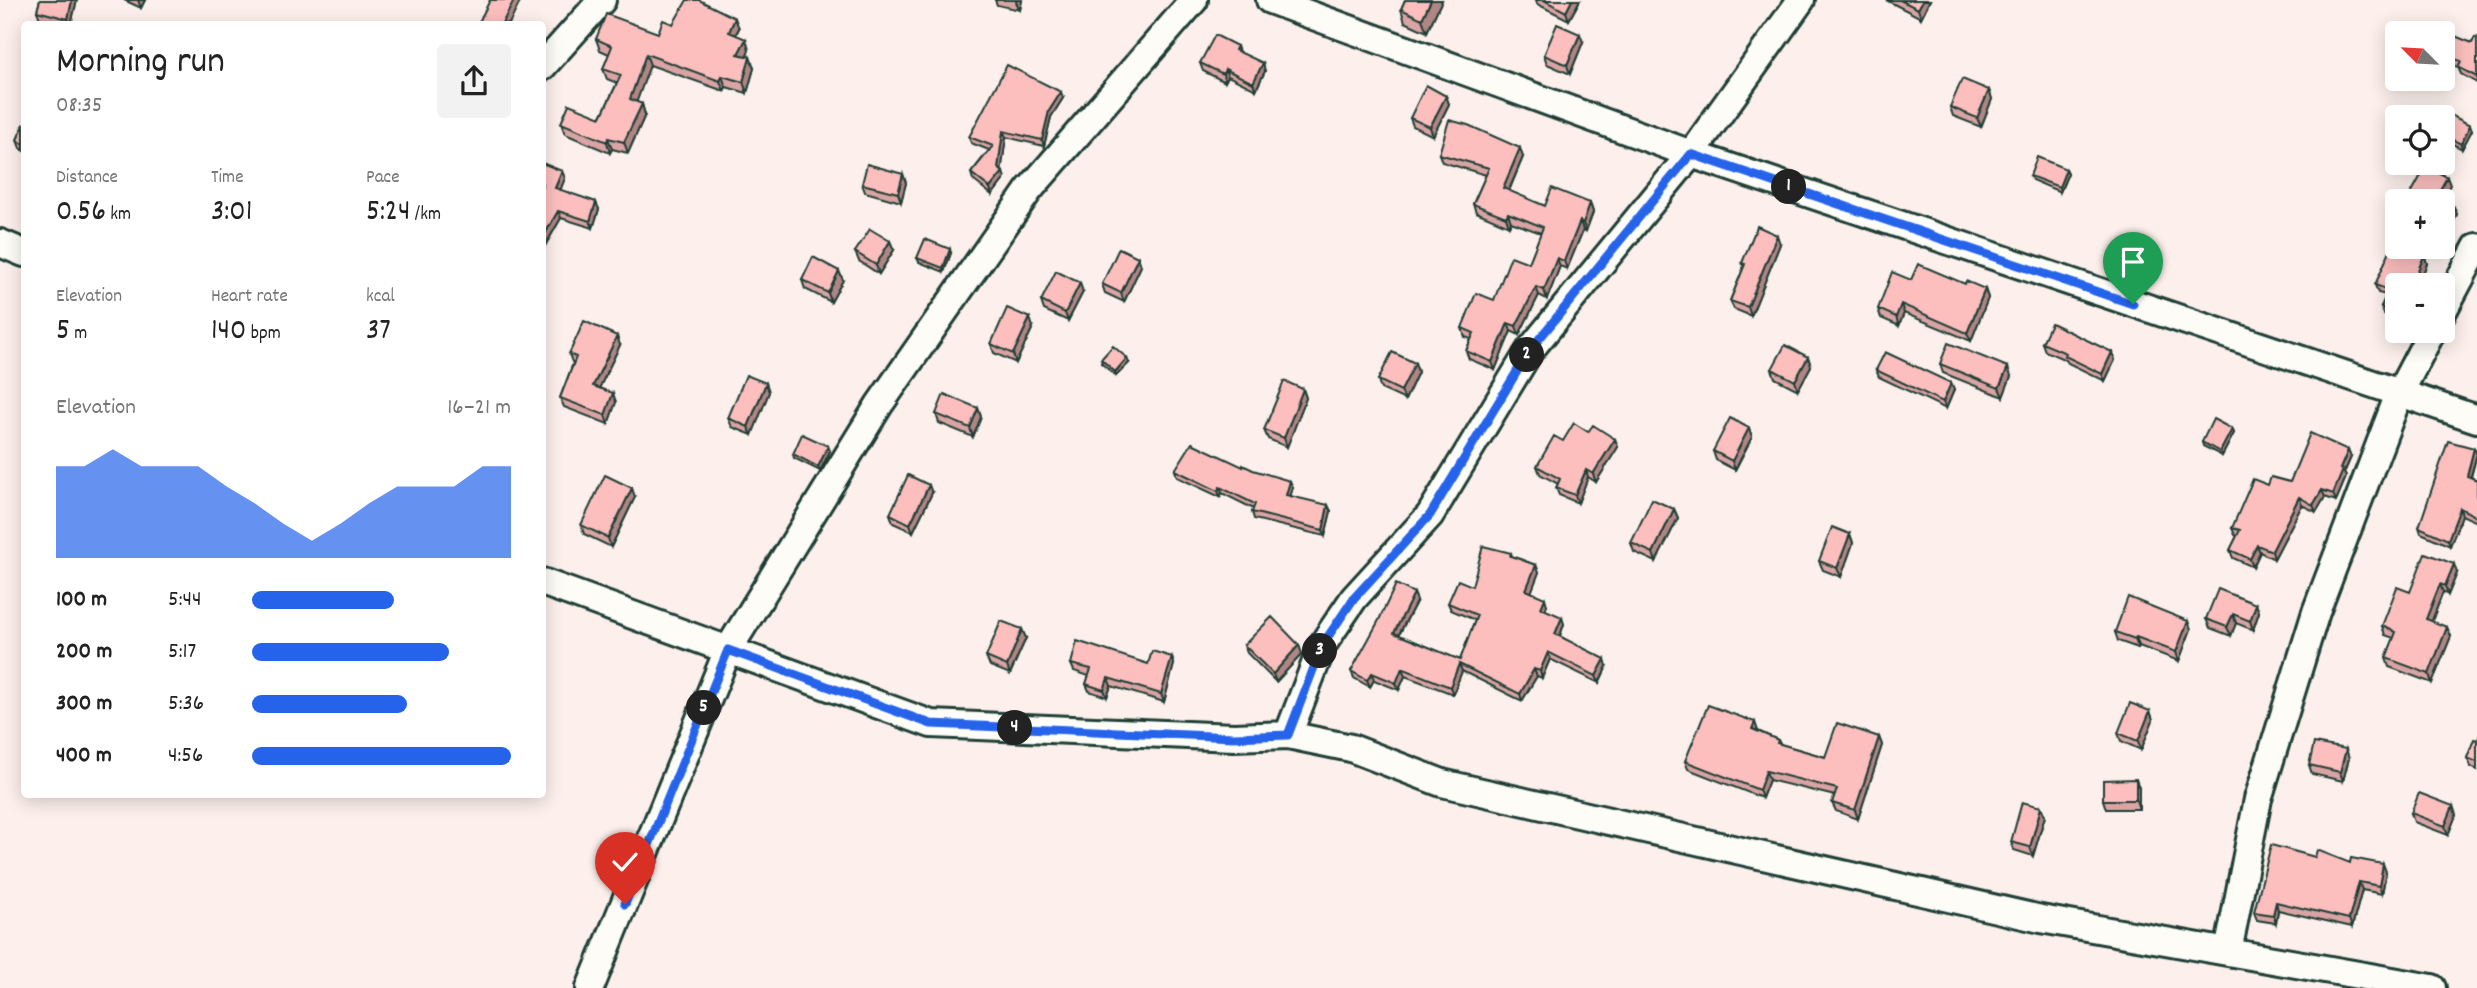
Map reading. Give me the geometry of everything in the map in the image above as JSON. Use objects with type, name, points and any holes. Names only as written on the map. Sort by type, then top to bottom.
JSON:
[{"type":"street","points":[[546,63],[602,0]]},
{"type":"street","points":[[590,988],[728,650],[879,405],[1029,190],[1194,0]]},
{"type":"street","points":[[1270,0],[1691,154],[2477,419]]},
{"type":"street","points":[[1288,735],[1323,644],[1354,598],[1430,515],[1530,350],[1691,154],[1801,0]]},
{"type":"street","points":[[0,243],[21,252]]},
{"type":"street","points":[[2455,288],[2477,247]]},
{"type":"street","points":[[2228,952],[2258,799],[2316,612],[2399,394],[2426,343]]},
{"type":"street","points":[[546,583],[931,724],[1234,737],[1288,735],[1351,748],[1442,783],[2041,919],[2432,988]]},
{"type":"building","points":[[40,0],[72,0],[68,19],[37,11]]},
{"type":"building","points":[[490,0],[514,0],[504,21],[480,21]]},
{"type":"building","points":[[687,0],[699,0],[735,18],[729,32],[746,39],[738,54],[750,57],[743,82],[722,76],[720,81],[646,54],[630,99],[642,104],[624,142],[608,138],[607,142],[561,123],[569,104],[601,117],[621,75],[603,69],[612,46],[596,39],[606,14],[658,33],[663,20],[673,24]]},
{"type":"building","points":[[1405,0],[1431,0],[1422,19],[1401,9]]},
{"type":"building","points":[[1544,0],[1572,0],[1566,12]]},
{"type":"building","points":[[1900,0],[1923,0],[1918,9]]},
{"type":"building","points":[[1557,24],[1580,34],[1567,65],[1544,55]]},
{"type":"building","points":[[1215,35],[1237,46],[1235,50],[1263,63],[1253,83],[1225,69],[1223,74],[1200,63]]},
{"type":"building","points":[[2455,36],[2472,43],[2475,37],[2477,38],[2477,77],[2458,67],[2461,61],[2455,59]]},
{"type":"building","points":[[1007,65],[1061,92],[1049,111],[1042,140],[1003,131],[998,168],[1003,172],[990,188],[971,173],[993,146],[969,137]]},
{"type":"building","points":[[1962,79],[1989,90],[1977,118],[1950,107]]},
{"type":"building","points":[[1426,85],[1446,96],[1430,127],[1410,118]]},
{"type":"building","points":[[2455,117],[2470,125],[2461,144],[2455,141]]},
{"type":"building","points":[[1449,120],[1468,125],[1520,148],[1503,188],[1545,206],[1552,188],[1590,203],[1564,261],[1557,258],[1544,290],[1536,287],[1516,326],[1508,323],[1492,362],[1466,351],[1474,333],[1462,328],[1476,293],[1494,300],[1511,256],[1529,263],[1543,227],[1508,213],[1506,217],[1473,204],[1489,168],[1439,154]]},
{"type":"building","points":[[2037,157],[2066,169],[2059,187],[2030,176]]},
{"type":"building","points":[[867,164],[903,174],[898,193],[862,184]]},
{"type":"building","points":[[546,165],[562,171],[555,188],[596,202],[590,221],[558,211],[546,232]]},
{"type":"building","points":[[2421,175],[2447,177],[2440,189],[2414,189]]},
{"type":"building","points":[[1757,226],[1777,235],[1748,307],[1730,301]]},
{"type":"building","points":[[870,229],[890,241],[876,265],[855,252]]},
{"type":"building","points":[[925,239],[950,249],[943,268],[917,258]]},
{"type":"building","points":[[1119,248],[1138,257],[1121,293],[1102,284]]},
{"type":"building","points":[[813,257],[839,271],[828,293],[802,280]]},
{"type":"building","points":[[2386,259],[2423,259],[2417,273],[2385,273],[2385,289],[2375,285]]},
{"type":"building","points":[[1918,264],[1965,284],[1966,281],[1985,289],[1967,333],[1901,304],[1896,317],[1878,309],[1892,272],[1911,280]]},
{"type":"building","points":[[1056,271],[1080,283],[1065,313],[1041,301]]},
{"type":"building","points":[[1007,308],[1030,318],[1013,354],[991,344]]},
{"type":"building","points":[[584,321],[617,336],[593,386],[613,393],[605,415],[560,398],[576,357],[569,354]]},
{"type":"building","points":[[2051,323],[2112,352],[2102,374],[2065,356],[2066,353],[2042,343]]},
{"type":"building","points":[[1948,343],[2008,367],[1999,388],[1940,364]]},
{"type":"building","points":[[1785,345],[1808,357],[1795,381],[1772,369]]},
{"type":"building","points":[[1113,346],[1127,358],[1115,372],[1101,359]]},
{"type":"building","points":[[1392,352],[1415,363],[1401,391],[1378,380]]},
{"type":"building","points":[[1885,352],[1951,383],[1943,402],[1876,370]]},
{"type":"building","points":[[746,375],[766,383],[748,427],[728,418]]},
{"type":"building","points":[[1284,381],[1303,389],[1284,438],[1264,430]]},
{"type":"building","points":[[944,394],[978,408],[970,428],[936,414]]},
{"type":"building","points":[[1730,418],[1749,428],[1732,461],[1713,451]]},
{"type":"building","points":[[2213,419],[2232,429],[2220,452],[2202,442]]},
{"type":"building","points":[[1574,423],[1588,432],[1593,425],[1615,439],[1593,474],[1586,470],[1575,495],[1556,488],[1560,479],[1537,466],[1554,436],[1563,441]]},
{"type":"building","points":[[2310,433],[2348,450],[2333,494],[2322,490],[2313,505],[2299,497],[2272,551],[2257,545],[2250,559],[2230,550],[2240,530],[2232,528],[2253,479],[2268,485],[2271,477],[2290,482]]},
{"type":"building","points":[[802,434],[828,446],[818,467],[793,454]]},
{"type":"building","points":[[2448,441],[2474,448],[2467,476],[2477,480],[2477,517],[2460,508],[2448,540],[2419,527]]},
{"type":"building","points":[[1192,443],[1243,467],[1290,481],[1286,495],[1328,505],[1323,530],[1252,512],[1255,504],[1220,487],[1218,491],[1175,470]]},
{"type":"building","points":[[605,475],[632,488],[608,538],[581,525]]},
{"type":"building","points":[[908,475],[929,485],[910,524],[890,514]]},
{"type":"building","points":[[1652,499],[1674,509],[1653,553],[1631,543]]},
{"type":"building","points":[[1832,527],[1850,534],[1837,568],[1819,561]]},
{"type":"building","points":[[1483,546],[1511,553],[1510,556],[1536,565],[1526,590],[1545,598],[1541,608],[1562,617],[1555,634],[1605,659],[1596,676],[1548,652],[1540,671],[1534,669],[1520,694],[1459,664],[1450,687],[1402,668],[1396,683],[1372,673],[1367,680],[1351,671],[1396,584],[1414,593],[1394,633],[1460,660],[1477,615],[1448,603],[1458,580],[1472,586]]},
{"type":"building","points":[[2425,553],[2454,564],[2445,586],[2440,584],[2426,619],[2447,627],[2429,674],[2386,658],[2396,632],[2382,626],[2397,587],[2410,592]]},
{"type":"building","points":[[2218,589],[2256,604],[2250,621],[2233,614],[2227,627],[2206,619]]},
{"type":"building","points":[[2128,597],[2188,621],[2176,652],[2115,632]]},
{"type":"building","points":[[1272,617],[1299,645],[1273,674],[1244,645]]},
{"type":"building","points":[[1001,621],[1022,629],[1007,666],[986,657]]},
{"type":"building","points":[[1077,641],[1148,664],[1152,651],[1172,657],[1161,694],[1108,678],[1104,690],[1086,684],[1091,669],[1071,664]]},
{"type":"building","points":[[2130,703],[2150,711],[2138,741],[2118,733]]},
{"type":"building","points":[[1708,705],[1755,722],[1752,729],[1778,740],[1777,743],[1825,757],[1837,723],[1879,737],[1855,810],[1832,803],[1837,789],[1766,771],[1759,790],[1685,761]]},
{"type":"building","points":[[2474,739],[2477,740],[2477,762],[2467,758]]},
{"type":"building","points":[[2314,743],[2346,749],[2340,772],[2309,765]]},
{"type":"building","points":[[2136,779],[2136,800],[2103,800],[2103,780]]},
{"type":"building","points":[[2419,793],[2453,806],[2445,826],[2411,813]]},
{"type":"building","points":[[2022,802],[2041,807],[2030,847],[2011,842]]},
{"type":"building","points":[[2271,845],[2315,857],[2317,850],[2350,863],[2351,858],[2383,864],[2379,886],[2359,882],[2349,919],[2276,902],[2273,915],[2254,912]]},
{"type":"route","points":[[625,904],[728,650],[931,724],[1234,737],[1288,735],[1323,644],[1354,598],[1430,515],[1530,350],[1691,154],[2133,304]]}]
